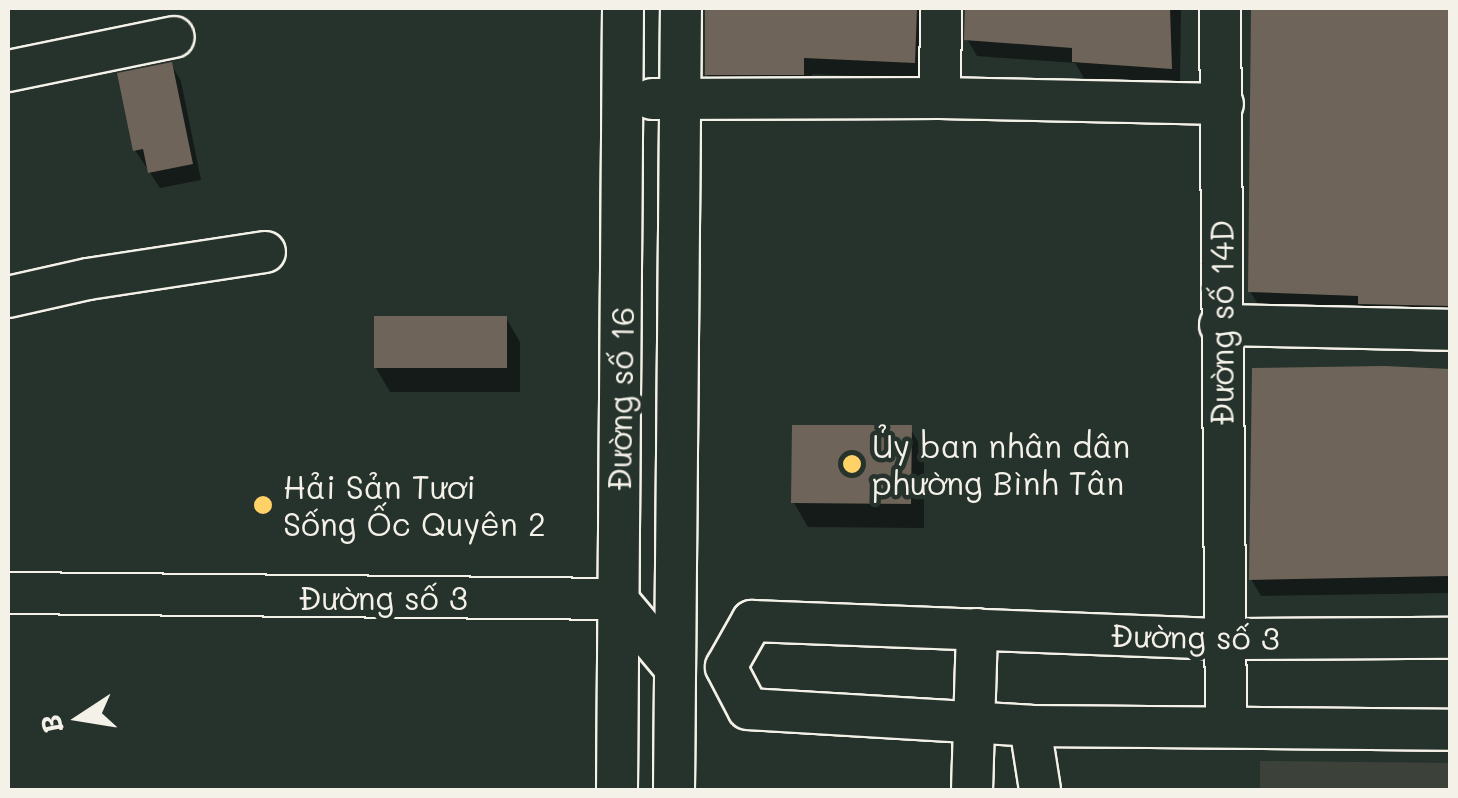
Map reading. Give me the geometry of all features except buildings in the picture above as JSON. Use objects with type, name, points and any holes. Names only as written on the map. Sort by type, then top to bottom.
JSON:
[{"type":"street","name":"Đường số 16","points":[[617,789],[626,99],[623,8]]},
{"type":"street","name":"Đường số 16","points":[[674,788],[681,8]]},
{"type":"street","points":[[940,98],[941,8]]},
{"type":"street","name":"Đường số 14D","points":[[1220,8],[1226,727]]},
{"type":"street","points":[[8,71],[174,37]]},
{"type":"street","points":[[626,99],[940,98],[1223,104]]},
{"type":"street","points":[[8,298],[88,279],[265,252]]},
{"type":"street","points":[[1220,325],[1450,330]]},
{"type":"street","points":[[621,390],[676,390]]},
{"type":"street","name":"Đường số 3","points":[[8,593],[617,598]]},
{"type":"street","points":[[617,598],[675,668],[726,667],[748,708],[1030,726],[1450,730]]},
{"type":"street","name":"Đường số 3","points":[[726,667],[752,621],[1224,639],[1450,638]]},
{"type":"street","points":[[972,790],[978,629]]},
{"type":"street","points":[[1030,726],[1040,790]]},
{"type":"street","points":[[617,789],[674,788]]},
{"type":"shaded area","points":[[1260,761],[1450,763],[1450,790],[1260,790]]},
{"type":"place","name":"Ủy ban nhân dân phường Bình Tân","points":[[852,464]]},
{"type":"place","name":"Hải Sản Tươi Sống Ốc Quyên 2","points":[[263,505]]}]
